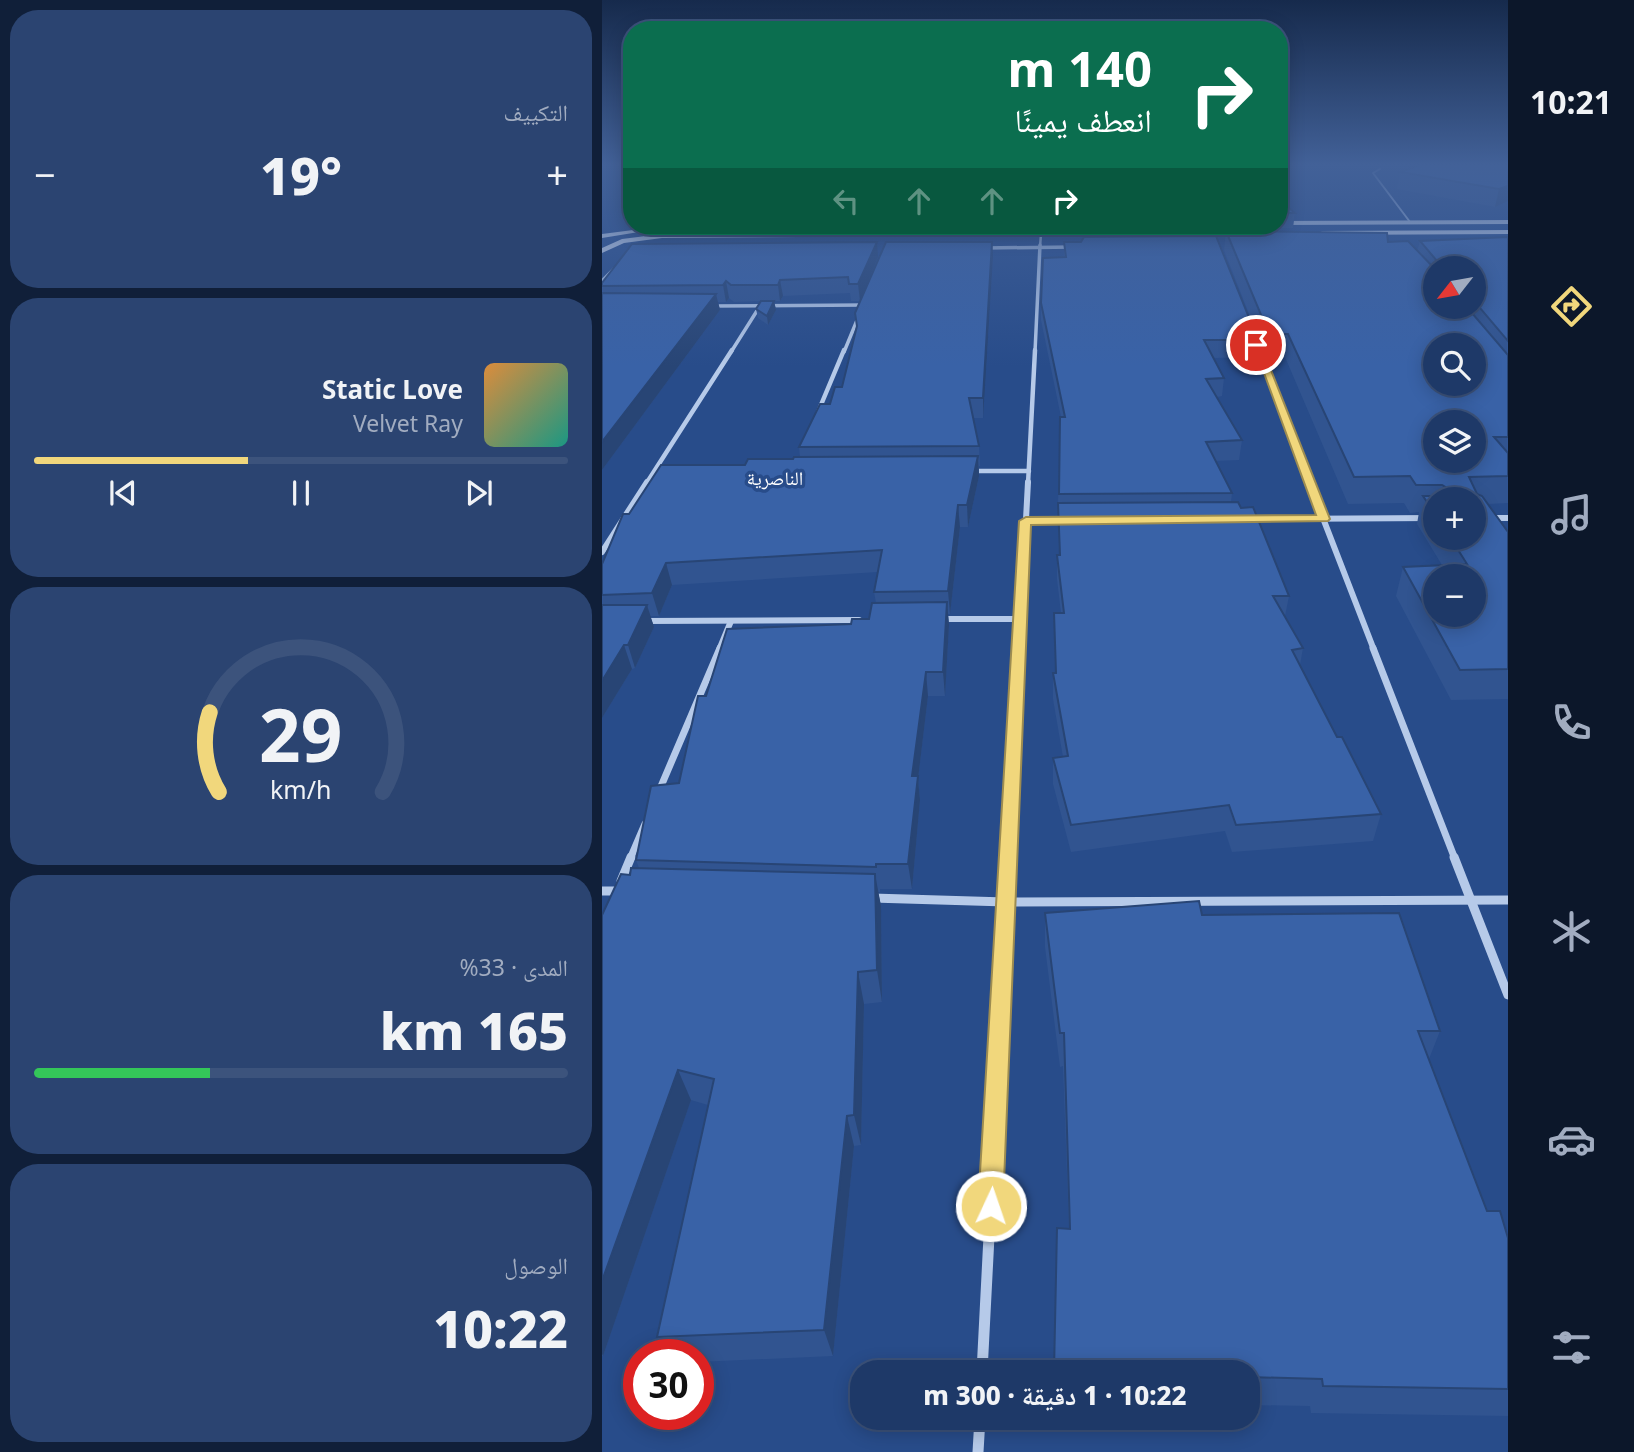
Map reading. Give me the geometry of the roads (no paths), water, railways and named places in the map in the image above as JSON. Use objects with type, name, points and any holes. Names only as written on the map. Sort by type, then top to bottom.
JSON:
[{"type":"street","points":[[1316,233],[1508,232]]},
{"type":"street","points":[[602,236],[623,234]]},
{"type":"street","points":[[602,251],[622,242],[662,236],[852,235]]},
{"type":"street","points":[[983,1360],[1041,235]]},
{"type":"street","points":[[970,248],[1081,247]]},
{"type":"street","points":[[602,281],[618,264]]},
{"type":"street","points":[[814,421],[868,294]]},
{"type":"street","points":[[708,306],[863,305]]},
{"type":"street","points":[[602,552],[760,306]]},
{"type":"street","points":[[1248,324],[1508,995]]},
{"type":"street","points":[[959,471],[1029,471]]},
{"type":"street","points":[[653,473],[665,473]]},
{"type":"street","points":[[1242,519],[1423,518]]},
{"type":"street","points":[[1486,518],[1508,518]]},
{"type":"street","points":[[1026,521],[1080,520]]},
{"type":"street","points":[[938,619],[1021,619]]},
{"type":"street","points":[[641,621],[869,620]]},
{"type":"street","points":[[655,801],[731,621]]},
{"type":"street","points":[[612,903],[649,814]]},
{"type":"street","points":[[602,891],[631,891]]},
{"type":"street","points":[[867,898],[1006,902],[1508,900]]},
{"type":"street","points":[[978,1452],[979,1430]]},
{"type":"district","name":"الناصرية","points":[[775,478]]}]
